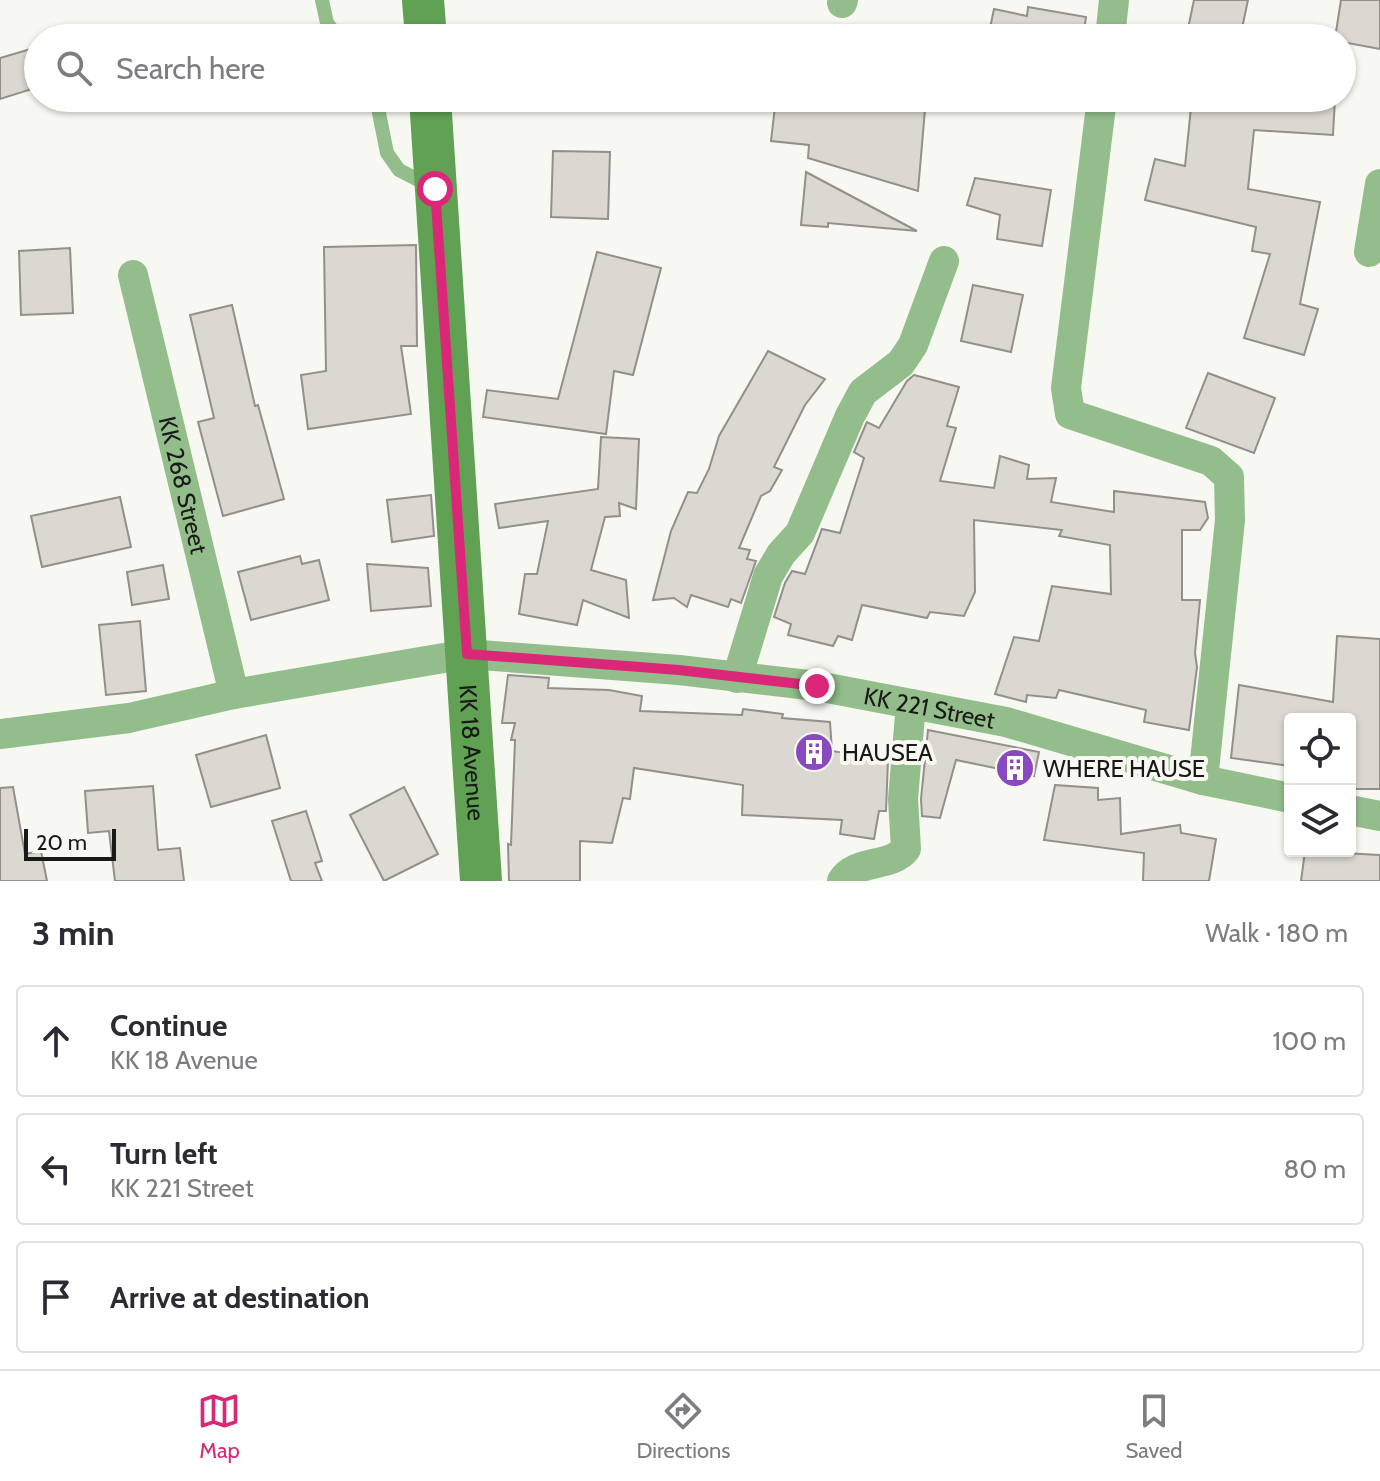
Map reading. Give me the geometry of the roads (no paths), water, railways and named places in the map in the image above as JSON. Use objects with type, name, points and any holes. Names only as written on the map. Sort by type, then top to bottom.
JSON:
[{"type":"main road","points":[[423,0],[425,24]]},
{"type":"main road","name":"KK 18 Avenue","points":[[431,112],[481,881]]},
{"type":"street","points":[[1111,24],[1114,0]]},
{"type":"street","points":[[1100,112],[1066,388],[1070,414],[1211,461],[1229,477],[1230,520],[1203,780]]},
{"type":"street","points":[[1369,252],[1380,184]]},
{"type":"street","points":[[737,678],[768,576],[781,554],[800,533],[863,392],[901,363],[913,345],[944,261]]},
{"type":"street","name":"KK 268 Street","points":[[133,275],[234,694]]},
{"type":"street","points":[[0,734],[129,718],[234,694],[467,654]]},
{"type":"street","name":"KK 221 Street","points":[[467,654],[679,670],[817,686],[1054,734],[1203,780],[1284,797]]},
{"type":"street","points":[[842,881],[845,875],[868,865],[906,869],[903,799],[911,704]]},
{"type":"street","points":[[1356,811],[1380,816]]},
{"type":"lane","points":[[322,0],[328,24]]},
{"type":"lane","points":[[379,112],[387,153],[399,170],[435,189]]},
{"type":"place","name":"HAUSEA","points":[[814,752]]},
{"type":"place","name":"WHERE HAUSE","points":[[1015,768]]}]
